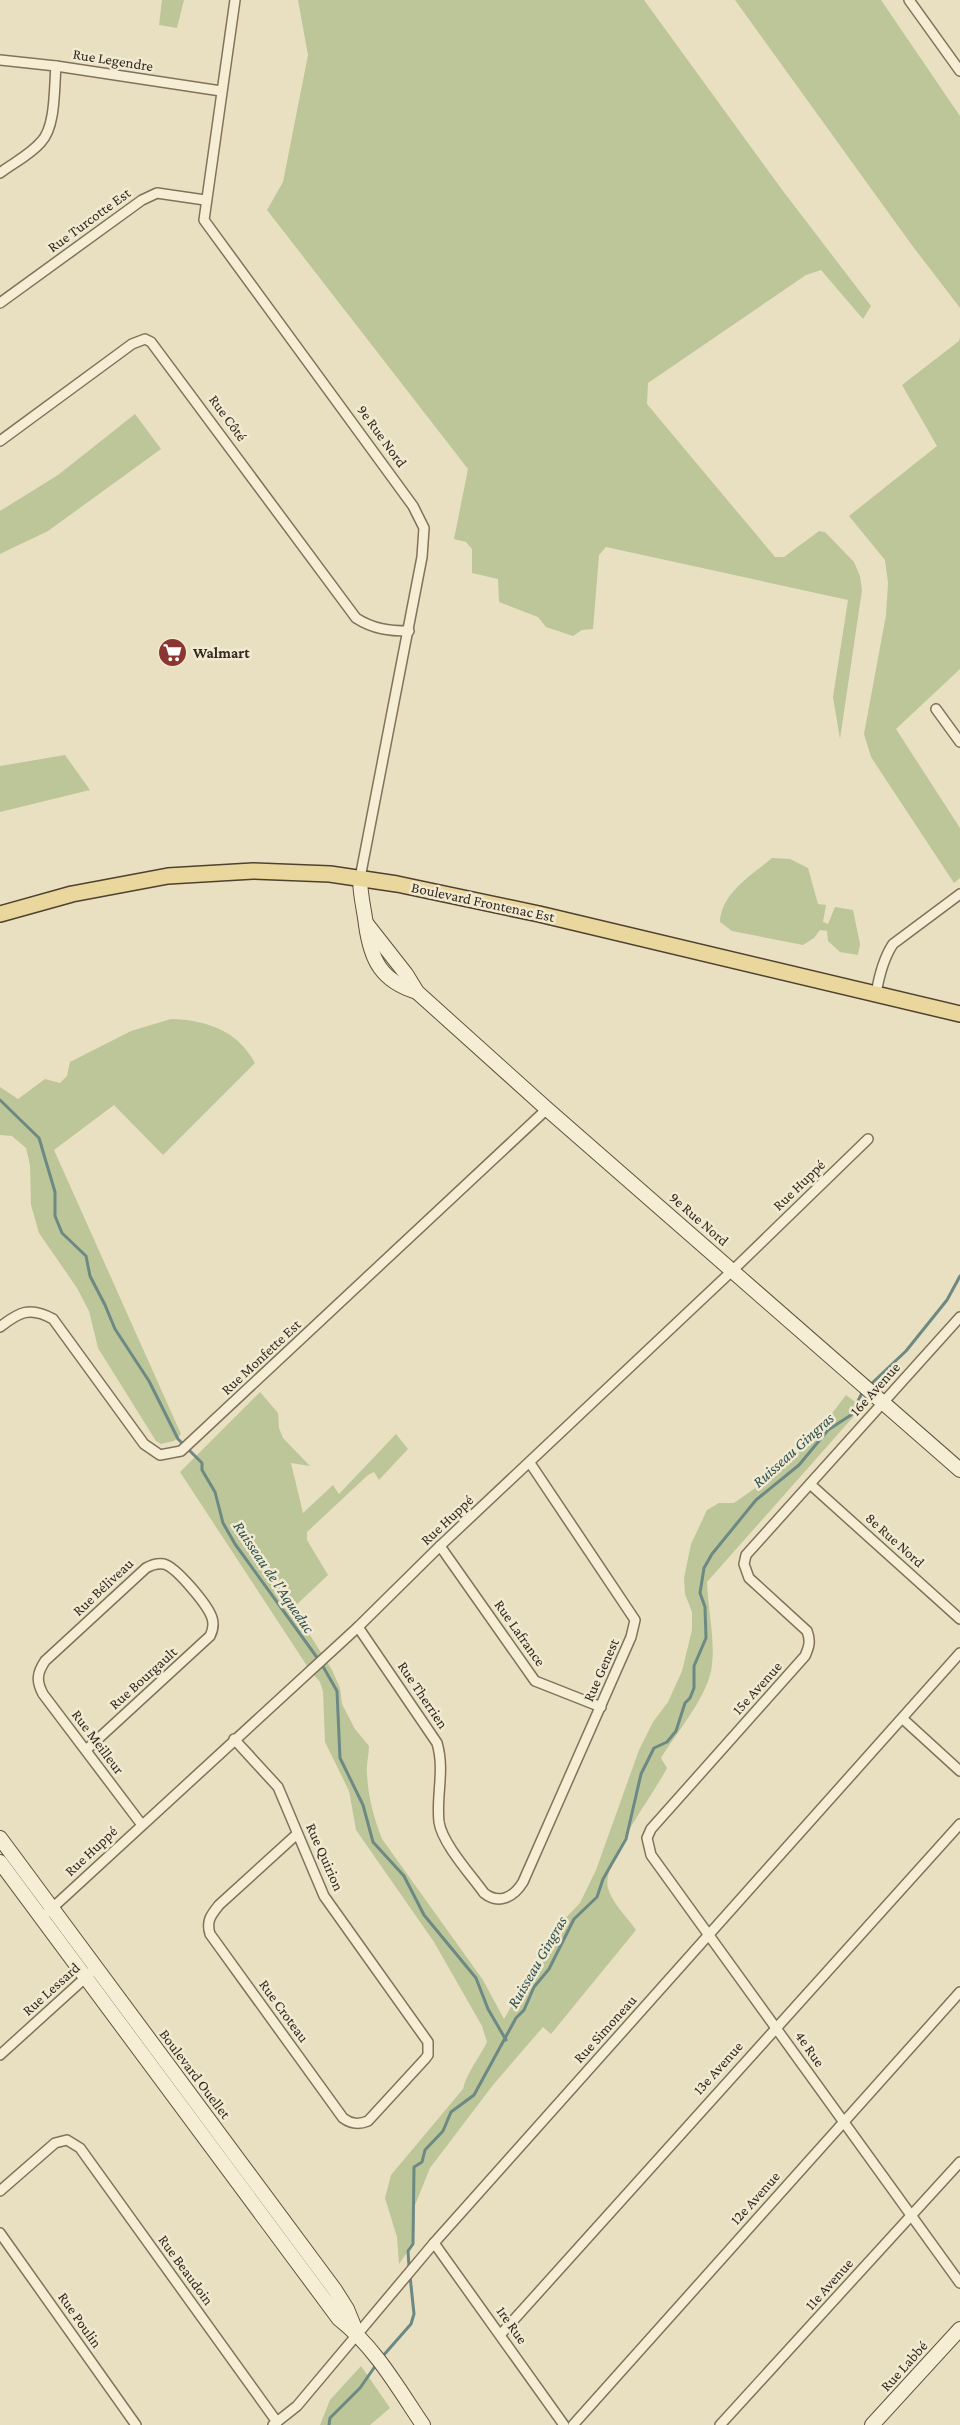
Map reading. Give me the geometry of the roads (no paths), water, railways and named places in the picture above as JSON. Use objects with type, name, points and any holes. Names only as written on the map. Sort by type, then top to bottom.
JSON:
[{"type":"main road","name":"Boulevard Frontenac Est","points":[[0,914],[72,894],[168,876],[264,871],[330,874],[530,912],[960,1014]]},
{"type":"street","name":"9e Rue Nord","points":[[235,0],[204,220],[413,506],[422,522],[423,545],[360,878],[361,901],[370,949],[378,965],[400,987],[417,992],[547,1109],[960,1470]]},
{"type":"street","points":[[909,0],[960,71]]},
{"type":"street","name":"Rue Legendre","points":[[0,60],[56,66],[221,92]]},
{"type":"street","points":[[0,173],[37,146],[48,133],[51,124],[56,66]]},
{"type":"street","name":"Rue Turcotte Est","points":[[0,303],[142,200],[157,193],[206,200]]},
{"type":"street","name":"Rue Côté","points":[[0,441],[132,344],[145,339],[151,342],[356,618],[375,627],[408,631]]},
{"type":"street","points":[[936,709],[960,742]]},
{"type":"street","points":[[876,994],[886,955],[893,944],[960,894]]},
{"type":"street","name":"Rue Monfette Est","points":[[0,1327],[21,1313],[30,1311],[42,1312],[53,1318],[144,1444],[160,1455],[181,1451],[547,1109]]},
{"type":"street","name":"Rue Huppé","points":[[47,1913],[309,1669],[358,1627],[440,1546],[733,1270],[868,1139]]},
{"type":"street","name":"16e Avenue","points":[[744,1564],[746,1555],[960,1317]]},
{"type":"street","name":"Rue Genest","points":[[507,1898],[514,1895],[524,1882],[631,1637],[635,1620],[530,1463]]},
{"type":"street","name":"8e Rue Nord","points":[[810,1484],[960,1619]]},
{"type":"street","name":"Rue Lafrance","points":[[440,1546],[536,1681],[601,1707]]},
{"type":"street","name":"Rue Béliveau","points":[[38,1674],[45,1661],[151,1565],[166,1564],[177,1571],[210,1612],[213,1624]]},
{"type":"street","name":"15e Avenue","points":[[651,1829],[805,1656],[809,1648],[810,1639],[807,1631],[749,1578],[744,1564]]},
{"type":"street","name":"Rue Bourgault","points":[[86,1750],[210,1636],[213,1624]]},
{"type":"street","name":"Rue Therrien","points":[[358,1627],[437,1743],[441,1767],[439,1822],[444,1836],[484,1893],[490,1898],[507,1898]]},
{"type":"street","name":"Rue Simoneau","points":[[275,2424],[297,2406],[434,2243],[960,1653]]},
{"type":"street","name":"Rue Meilleur","points":[[38,1674],[39,1687],[43,1694],[142,1825]]},
{"type":"street","points":[[903,1719],[960,1771]]},
{"type":"street","name":"Rue Quirion","points":[[234,1739],[278,1787],[324,1896],[428,2042],[429,2048]]},
{"type":"street","name":"13e Avenue","points":[[501,2334],[960,1824]]},
{"type":"street","name":"4e Rue","points":[[651,1829],[647,1838],[651,1855],[960,2283]]},
{"type":"street","name":"Rue Croteau","points":[[297,1834],[213,1912],[208,1925],[210,1934],[338,2112],[349,2123],[368,2121],[425,2059],[429,2048]]},
{"type":"street","name":"Boulevard Ouellet","points":[[0,1838],[85,1978],[339,2319],[357,2333],[371,2350],[423,2425]]},
{"type":"street","name":"Boulevard Ouellet","points":[[0,1862],[96,1968],[335,2290],[347,2309],[357,2333]]},
{"type":"street","name":"Rue Lessard","points":[[0,2055],[96,1968]]},
{"type":"street","name":"12e Avenue","points":[[573,2425],[960,1992]]},
{"type":"street","name":"Rue Beaudoin","points":[[0,2191],[55,2143],[67,2140],[80,2148],[275,2424]]},
{"type":"street","name":"11e Avenue","points":[[720,2425],[960,2162]]},
{"type":"street","name":"Rue Poulin","points":[[0,2233],[136,2425]]},
{"type":"street","name":"1re Rue","points":[[434,2243],[564,2425]]},
{"type":"street","name":"Rue Labbé","points":[[872,2425],[960,2329]]},
{"type":"waterway","name":"Ruisseau de l'Aqueduc","points":[[0,1100],[39,1138],[55,1192],[55,1216],[62,1233],[86,1256],[90,1276],[115,1329],[149,1381],[178,1439],[202,1463],[202,1470],[215,1492],[223,1523],[235,1544],[321,1663],[337,1691],[340,1758],[363,1805],[373,1842],[404,1876],[424,1915],[476,1978],[488,2009],[506,2040]]},
{"type":"waterway","name":"Ruisseau Gingras","points":[[870,1385],[906,1351],[947,1300],[960,1276]]},
{"type":"waterway","name":"Ruisseau Gingras","points":[[409,2267],[408,2251],[413,2244],[414,2167],[422,2162],[425,2150],[443,2131],[451,2112],[474,2095],[516,2018],[524,2010],[534,1987],[549,1969],[574,1919],[597,1897],[603,1879],[626,1839],[641,1774],[654,1748],[667,1742],[676,1731],[685,1703],[690,1698],[694,1688],[694,1666],[706,1638],[705,1607],[700,1593],[704,1568],[712,1554],[756,1500],[799,1465],[828,1430],[851,1415],[863,1391]]},
{"type":"waterway","points":[[382,2357],[411,2324],[414,2314],[410,2276]]},
{"type":"waterway","points":[[329,2425],[330,2418],[360,2388],[376,2365]]},
{"type":"place","name":"Walmart","points":[[172,653]]}]
